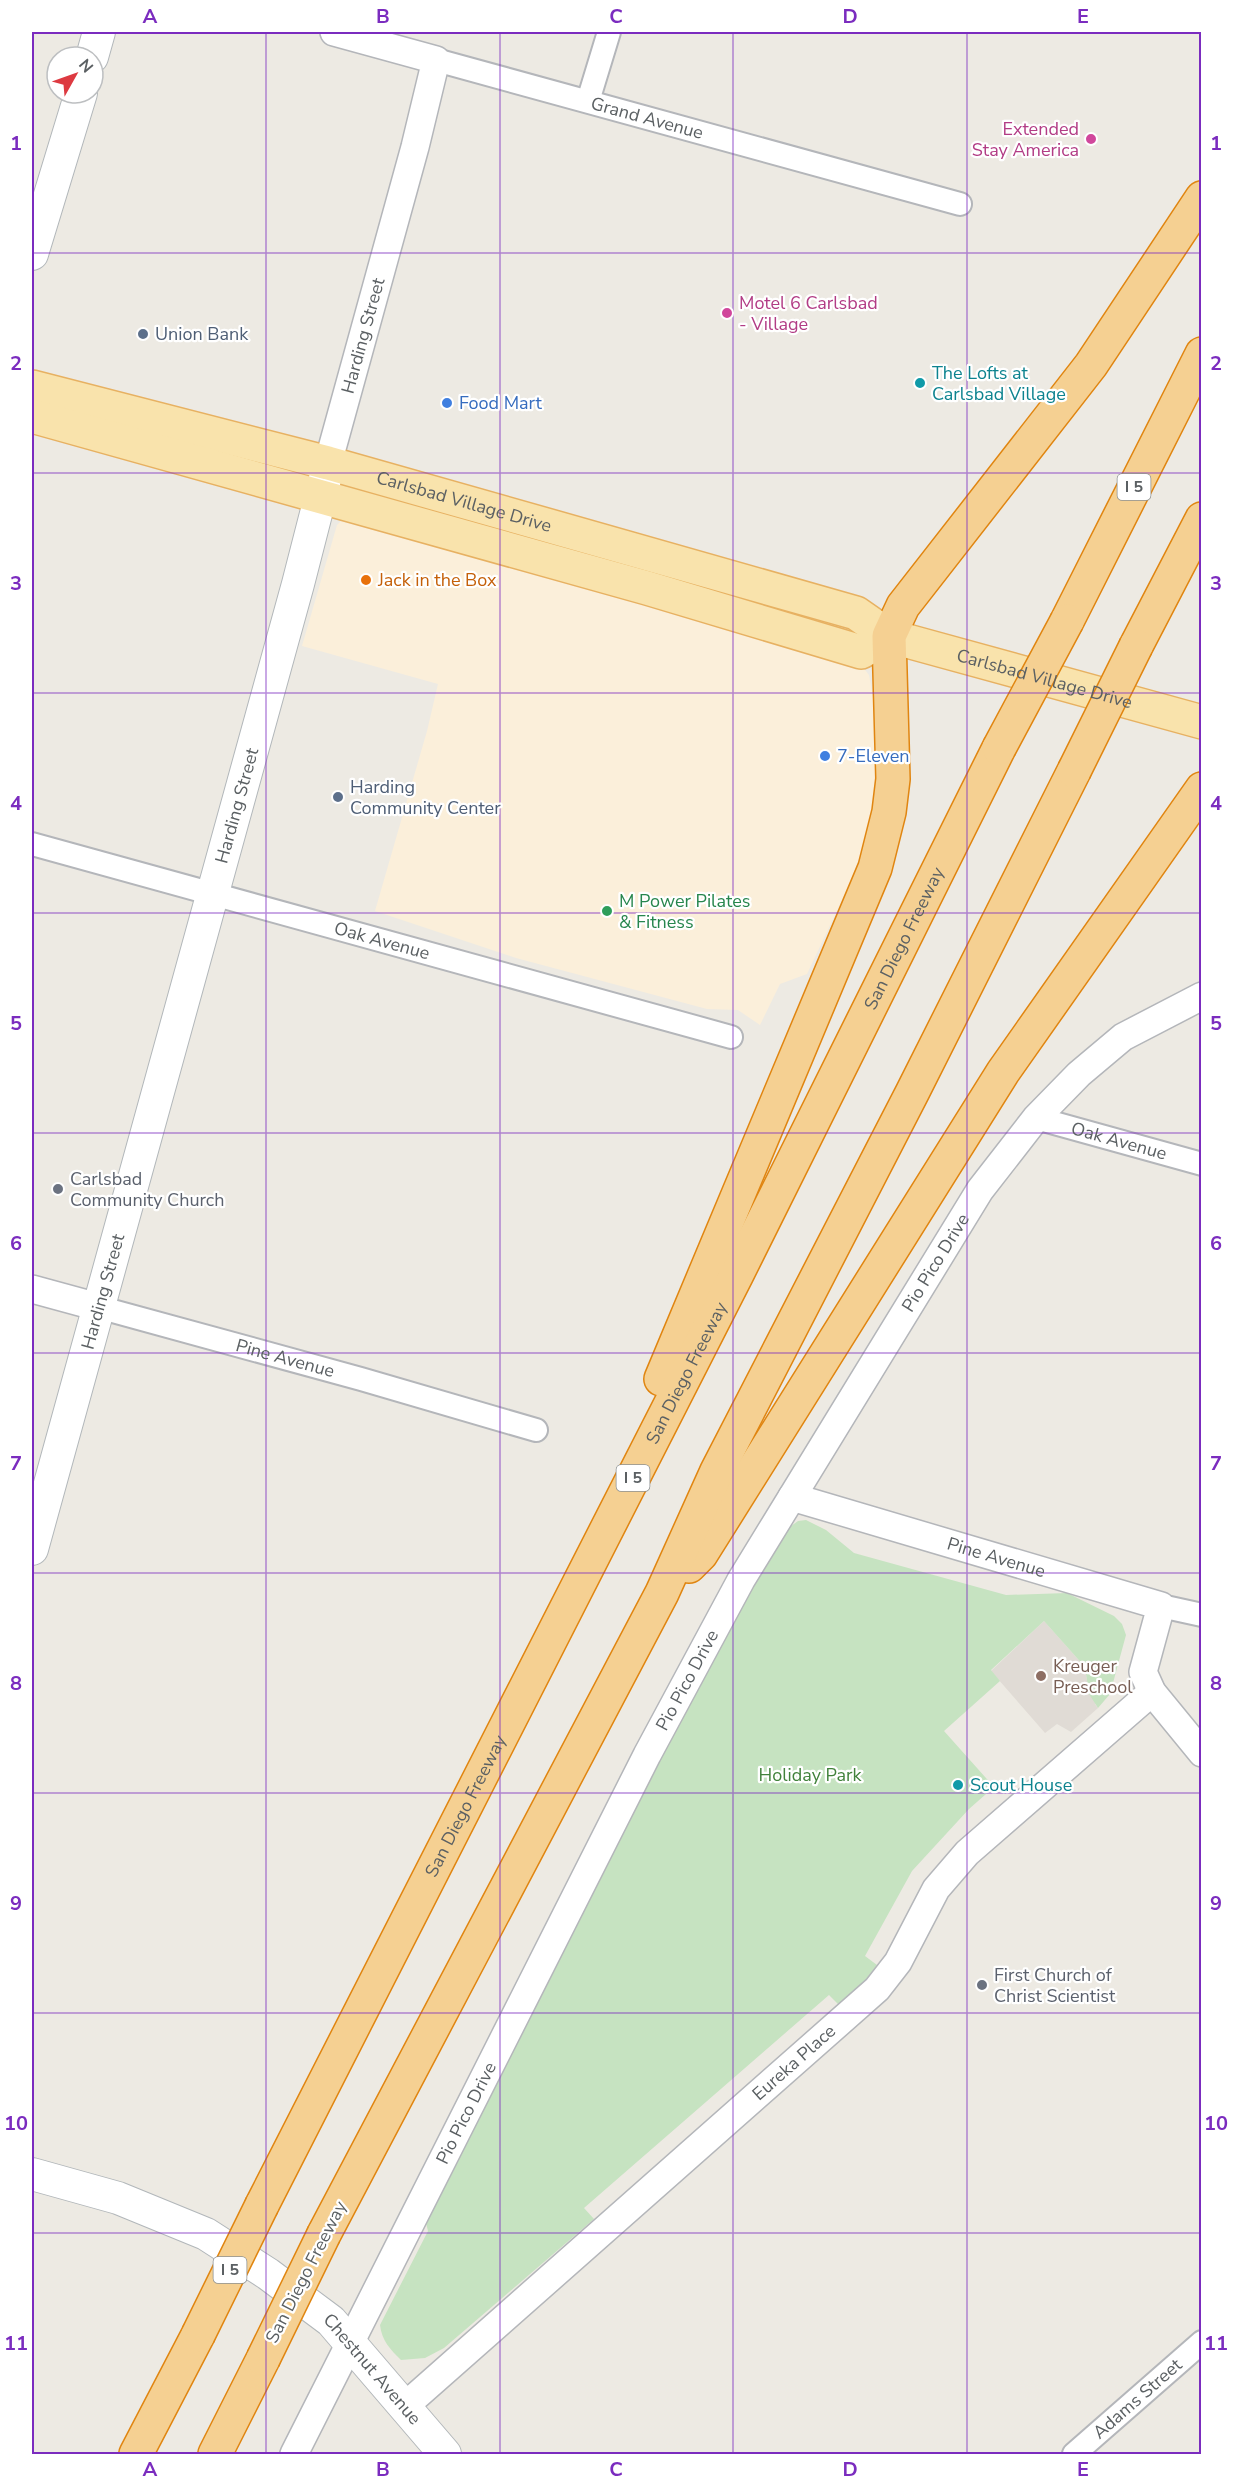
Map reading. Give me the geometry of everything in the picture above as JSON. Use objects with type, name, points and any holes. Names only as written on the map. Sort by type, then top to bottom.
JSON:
[{"type":"highway","points":[[564,1611],[875,868],[893,779],[889,636],[903,606],[1091,365],[1202,198]]},
{"type":"highway","name":"San Diego Freeway","points":[[136,2454],[743,1263],[999,748],[1202,354]]},
{"type":"highway","name":"San Diego Freeway","points":[[215,2454],[324,2234],[662,1593],[717,1471],[912,1094],[1202,519]]},
{"type":"highway","points":[[662,1593],[701,1554],[1003,1072],[1202,789]]},
{"type":"main road","points":[[32,255],[77,105]]},
{"type":"main road","name":"Carlsbad Village Drive","points":[[32,387],[328,463],[657,555],[856,613],[889,636],[1202,722]]},
{"type":"main road","name":"Carlsbad Village Drive","points":[[32,416],[667,594],[861,652],[889,636]]},
{"type":"main road","name":"Harding Street","points":[[32,1549],[328,463]]},
{"type":"main road","points":[[605,577],[613,568],[646,567],[657,555]]},
{"type":"main road","points":[[667,594],[670,588],[676,585],[700,580],[713,572]]},
{"type":"main road","name":"Chestnut Avenue","points":[[32,2174],[118,2198],[206,2234],[268,2274],[331,2321],[445,2454]]},
{"type":"street","name":"Grand Avenue","points":[[334,32],[960,204]]},
{"type":"street","points":[[588,101],[609,32]]},
{"type":"street","name":"Harding Street","points":[[328,463],[415,147],[436,60]]},
{"type":"street","name":"Oak Avenue","points":[[32,844],[731,1037]]},
{"type":"street","name":"Pio Pico Drive","points":[[294,2454],[647,1755],[741,1580],[980,1190],[1036,1118],[1079,1074],[1123,1037],[1202,996]]},
{"type":"street","name":"Oak Avenue","points":[[1036,1118],[1202,1164]]},
{"type":"street","name":"Pine Avenue","points":[[32,1289],[536,1430]]},
{"type":"street","name":"Pine Avenue","points":[[792,1497],[1202,1615]]},
{"type":"street","points":[[1161,1605],[1143,1672],[1152,1692],[1202,1752]]},
{"type":"street","name":"Eureka Place","points":[[405,2406],[878,1989],[898,1962],[936,1889],[967,1853],[1152,1692]]},
{"type":"street","name":"Adams Street","points":[[1074,2454],[1202,2342]]},
{"type":"shaded area","points":[[348,518],[862,666],[869,675],[880,735],[878,772],[869,831],[850,883],[807,974],[780,984],[760,1025],[738,1010],[707,1009],[516,958],[375,911],[427,731],[438,684],[302,646],[337,525]]},
{"type":"shaded area","name":"Kreuger Preschool","points":[[1044,1621],[1085,1667],[1089,1694],[1097,1702],[1095,1704],[1098,1708],[1071,1732],[1057,1724],[1045,1733],[991,1671]]},
{"type":"green space","name":"Holiday Park","points":[[806,1520],[826,1530],[854,1553],[1006,1595],[1067,1593],[1114,1616],[1122,1624],[1126,1635],[1110,1694],[1098,1708],[1089,1694],[1085,1667],[1044,1621],[991,1670],[1000,1681],[944,1731],[994,1787],[969,1809],[912,1871],[865,1956],[877,1965],[865,1981],[839,2005],[829,1995],[584,2208],[594,2219],[444,2348],[425,2358],[401,2360],[385,2340],[380,2325],[428,2231],[425,2219],[713,1656],[783,1532],[798,1521]]},
{"type":"place","name":"Extended Stay America","points":[[1091,139]]},
{"type":"place","name":"Motel 6 Carlsbad - Village","points":[[727,313]]},
{"type":"place","name":"Union Bank","points":[[143,334]]},
{"type":"place","name":"The Lofts at Carlsbad Village","points":[[920,383]]},
{"type":"place","name":"Food Mart","points":[[447,403]]},
{"type":"place","name":"Jack in the Box","points":[[366,580]]},
{"type":"place","name":"7-Eleven","points":[[825,756]]},
{"type":"place","name":"Harding Community Center","points":[[338,797]]},
{"type":"place","name":"M Power Pilates & Fitness","points":[[607,911]]},
{"type":"place","name":"Carlsbad Community Church","points":[[58,1189]]},
{"type":"place","name":"Kreuger Preschool","points":[[1041,1676]]},
{"type":"place","name":"Scout House","points":[[958,1785]]},
{"type":"place","name":"First Church of Christ Scientist","points":[[982,1985]]}]
